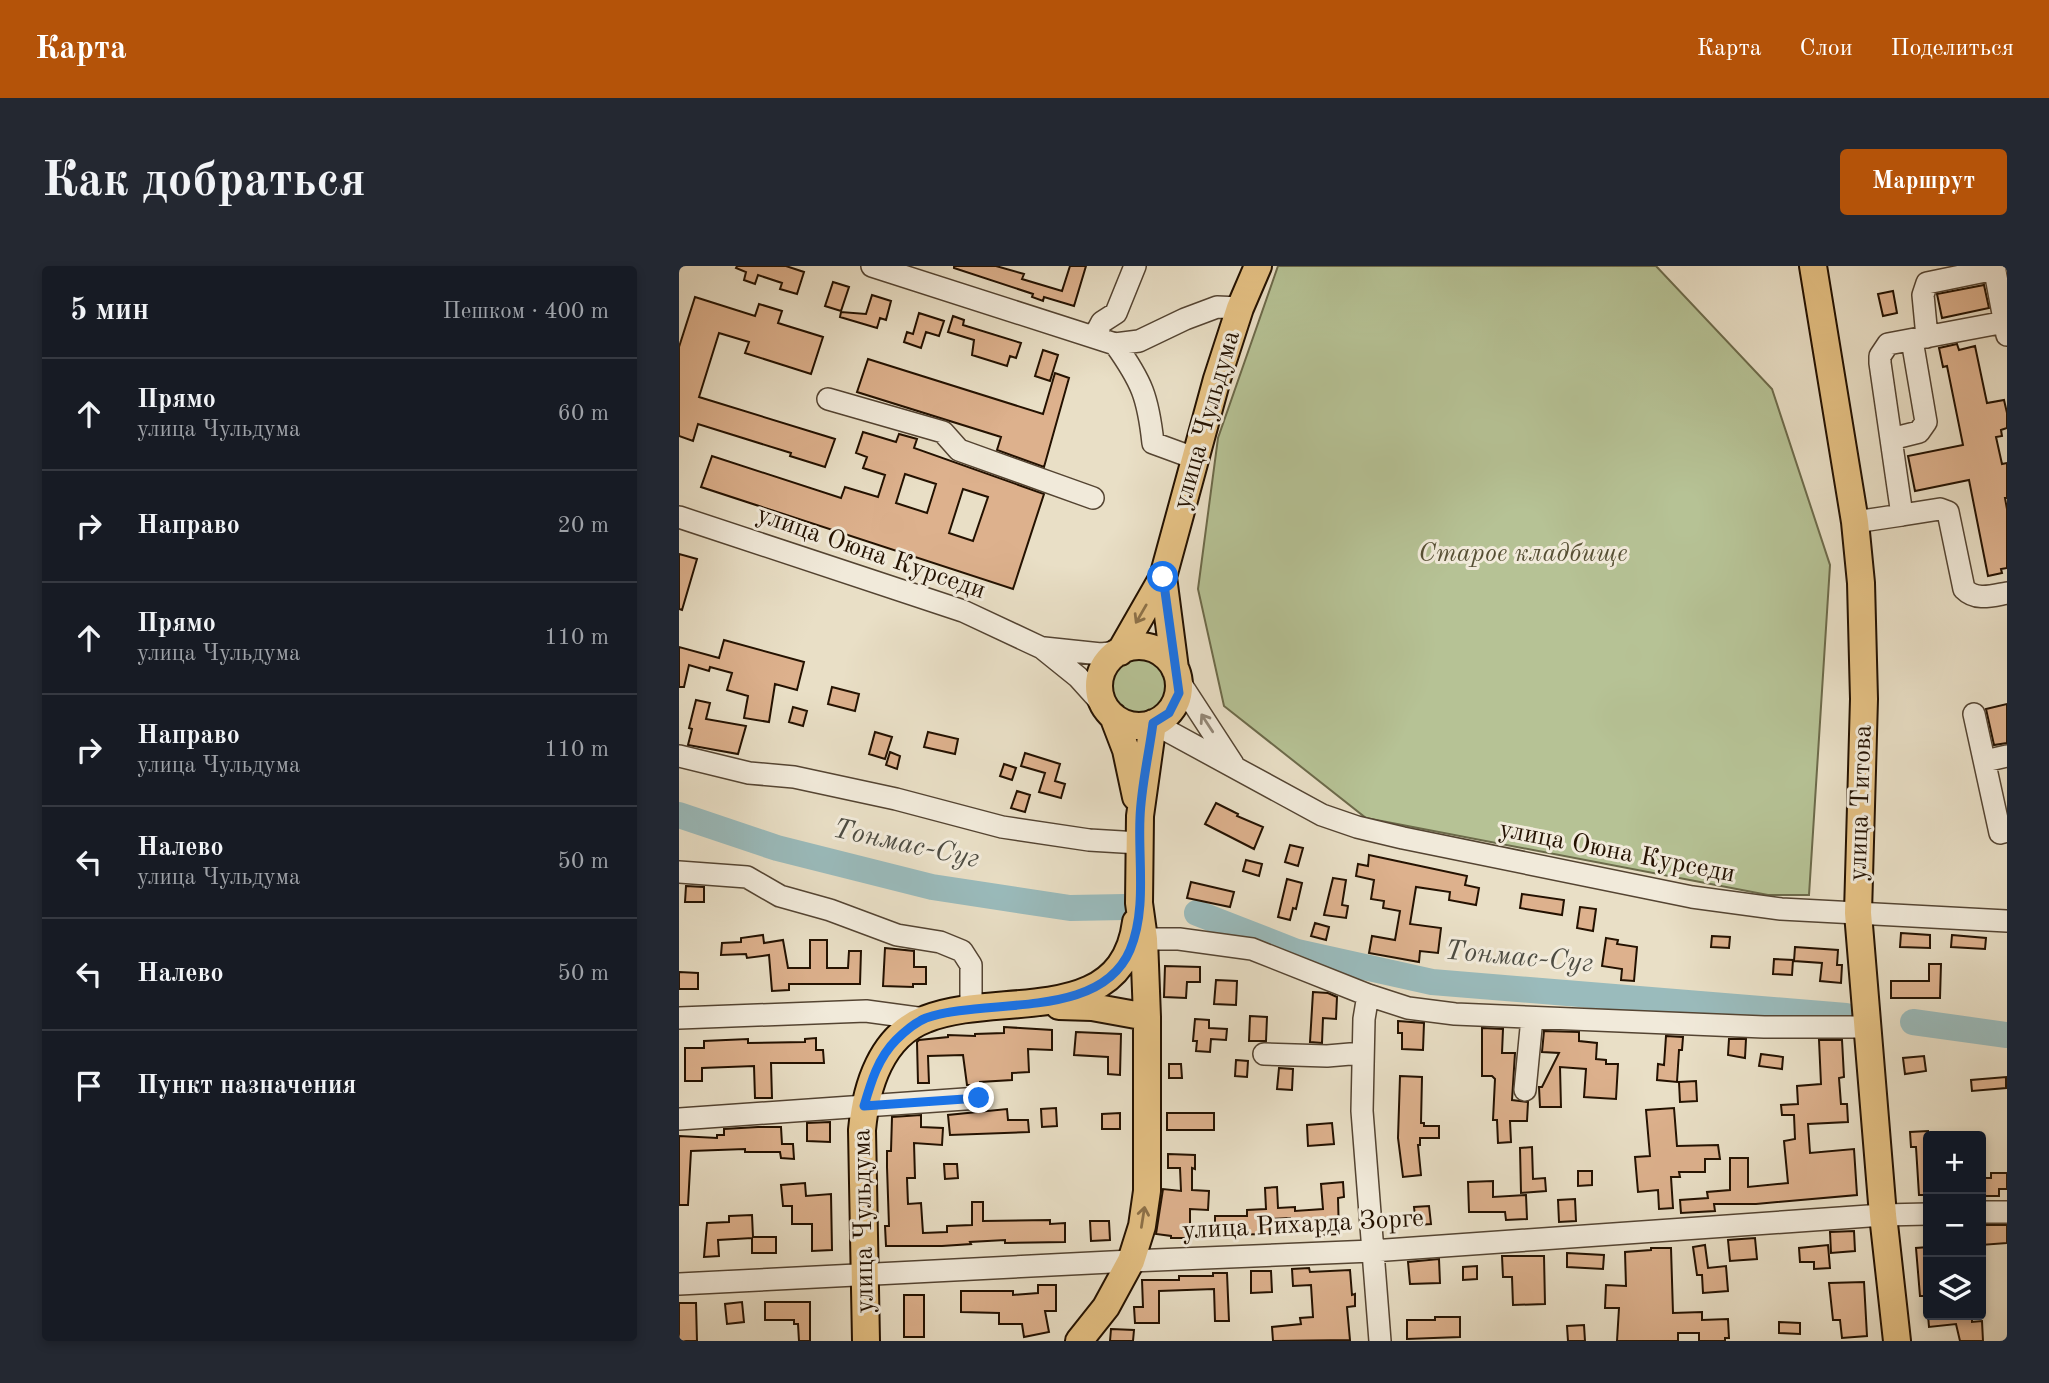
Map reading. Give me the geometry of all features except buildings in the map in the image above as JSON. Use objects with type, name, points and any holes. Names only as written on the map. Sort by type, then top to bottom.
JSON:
[{"type":"main road","name":"улица Чульдума","points":[[1119,652],[1163,577],[1194,458],[1240,308],[1258,266]]},
{"type":"main road","name":"улица Титова","points":[[1813,266],[1855,523],[1861,583],[1864,662],[1858,913],[1883,1215],[1897,1341]]},
{"type":"main road","name":"улица Чульдума","points":[[1163,577],[1177,675]]},
{"type":"main road","points":[[1143,646],[1156,650],[1167,658],[1177,675],[1175,704],[1169,713],[1153,723],[1132,725],[1109,711],[1101,695],[1102,671],[1119,652],[1130,647],[1143,646]]},
{"type":"main road","name":"улица Чульдума","points":[[1109,711],[1126,750],[1140,816]]},
{"type":"main road","name":"улица Чульдума","points":[[1079,1341],[1106,1307],[1131,1261],[1142,1226],[1147,1191],[1147,1017],[1144,939],[1139,903],[1139,844],[1140,816],[1153,723]]},
{"type":"main road","name":"улица Чульдума","points":[[866,1341],[862,1130],[864,1106],[877,1067],[885,1054],[895,1041],[925,1018],[971,1009],[1072,997],[1091,990],[1121,965],[1130,950],[1139,903]]},
{"type":"main road","points":[[1027,1004],[1092,1007],[1147,1017]]},
{"type":"street","points":[[872,266],[1115,344],[1139,341],[1217,307],[1240,308]]},
{"type":"street","points":[[1094,337],[1102,322],[1116,313],[1135,266]]},
{"type":"street","points":[[1891,439],[1919,432],[1926,422],[1919,338],[1923,295],[1927,283],[1994,268],[2006,328],[1919,338],[1888,344],[1880,356],[1891,439],[1902,515]]},
{"type":"street","points":[[1115,344],[1137,375],[1149,409],[1153,443],[1194,458]]},
{"type":"street","points":[[828,399],[943,432],[959,450],[1093,498]]},
{"type":"street","points":[[1855,523],[1940,509],[1948,512],[1964,589],[1976,597],[2007,593]]},
{"type":"street","name":"улица Оюна Курседи","points":[[679,517],[963,611],[1042,648],[1078,677],[1109,711]]},
{"type":"street","name":"улица Оюна Курседи","points":[[1042,648],[1101,654],[1119,652]]},
{"type":"street","name":"улица Оюна Курседи","points":[[1177,675],[1234,765]]},
{"type":"street","points":[[1974,714],[2000,833],[2007,831]]},
{"type":"street","name":"улица Оюна Курседи","points":[[1153,723],[1322,815],[1368,830],[1692,897],[1781,909],[2007,921]]},
{"type":"street","points":[[679,756],[749,773],[794,777],[896,799],[1002,827],[1089,841],[1139,844]]},
{"type":"street","points":[[1985,761],[2007,757]]},
{"type":"street","points":[[679,872],[747,877],[780,896],[830,910],[897,935],[940,942],[962,951],[971,965],[971,1009]]},
{"type":"street","points":[[1144,939],[1179,939],[1252,949],[1408,1008],[1455,1014],[1764,1027],[1868,1027]]},
{"type":"street","points":[[1368,995],[1362,1053],[1362,1111],[1380,1341]]},
{"type":"street","points":[[679,1018],[866,1011],[925,1018]]},
{"type":"street","points":[[1525,1090],[1532,1018]]},
{"type":"street","points":[[1264,1054],[1327,1056],[1362,1053]]},
{"type":"street","points":[[679,1119],[979,1098]]},
{"type":"street","points":[[1986,1213],[2007,1212]]},
{"type":"street","name":"улица Рихарда Зорге","points":[[679,1284],[1372,1251],[1923,1214]]},
{"type":"green space","name":"Старое кладбище","points":[[1278,266],[1656,266],[1772,389],[1830,565],[1809,895],[1768,895],[1366,818],[1224,706],[1198,589],[1218,438]]},
{"type":"green space","points":[[1139,658],[1150,660],[1159,666],[1165,675],[1165,697],[1159,706],[1150,712],[1139,714],[1128,712],[1119,706],[1113,697],[1111,686],[1113,675],[1119,666],[1128,660]]},
{"type":"waterway","name":"Тонмас-Суг","points":[[679,815],[777,848],[932,887],[1070,908],[1125,907]]},
{"type":"waterway","name":"Тонмас-Суг","points":[[1197,913],[1297,952],[1432,982],[1846,1016]]},
{"type":"waterway","name":"Тонмас-Суг","points":[[1913,1022],[2007,1035]]},
{"type":"route","points":[[979,1098],[864,1106],[877,1067],[885,1054],[895,1041],[925,1018],[971,1009],[1072,997],[1091,990],[1108,978],[1121,965],[1130,950],[1139,903],[1140,816],[1153,723],[1169,713],[1179,693],[1163,577]]}]
